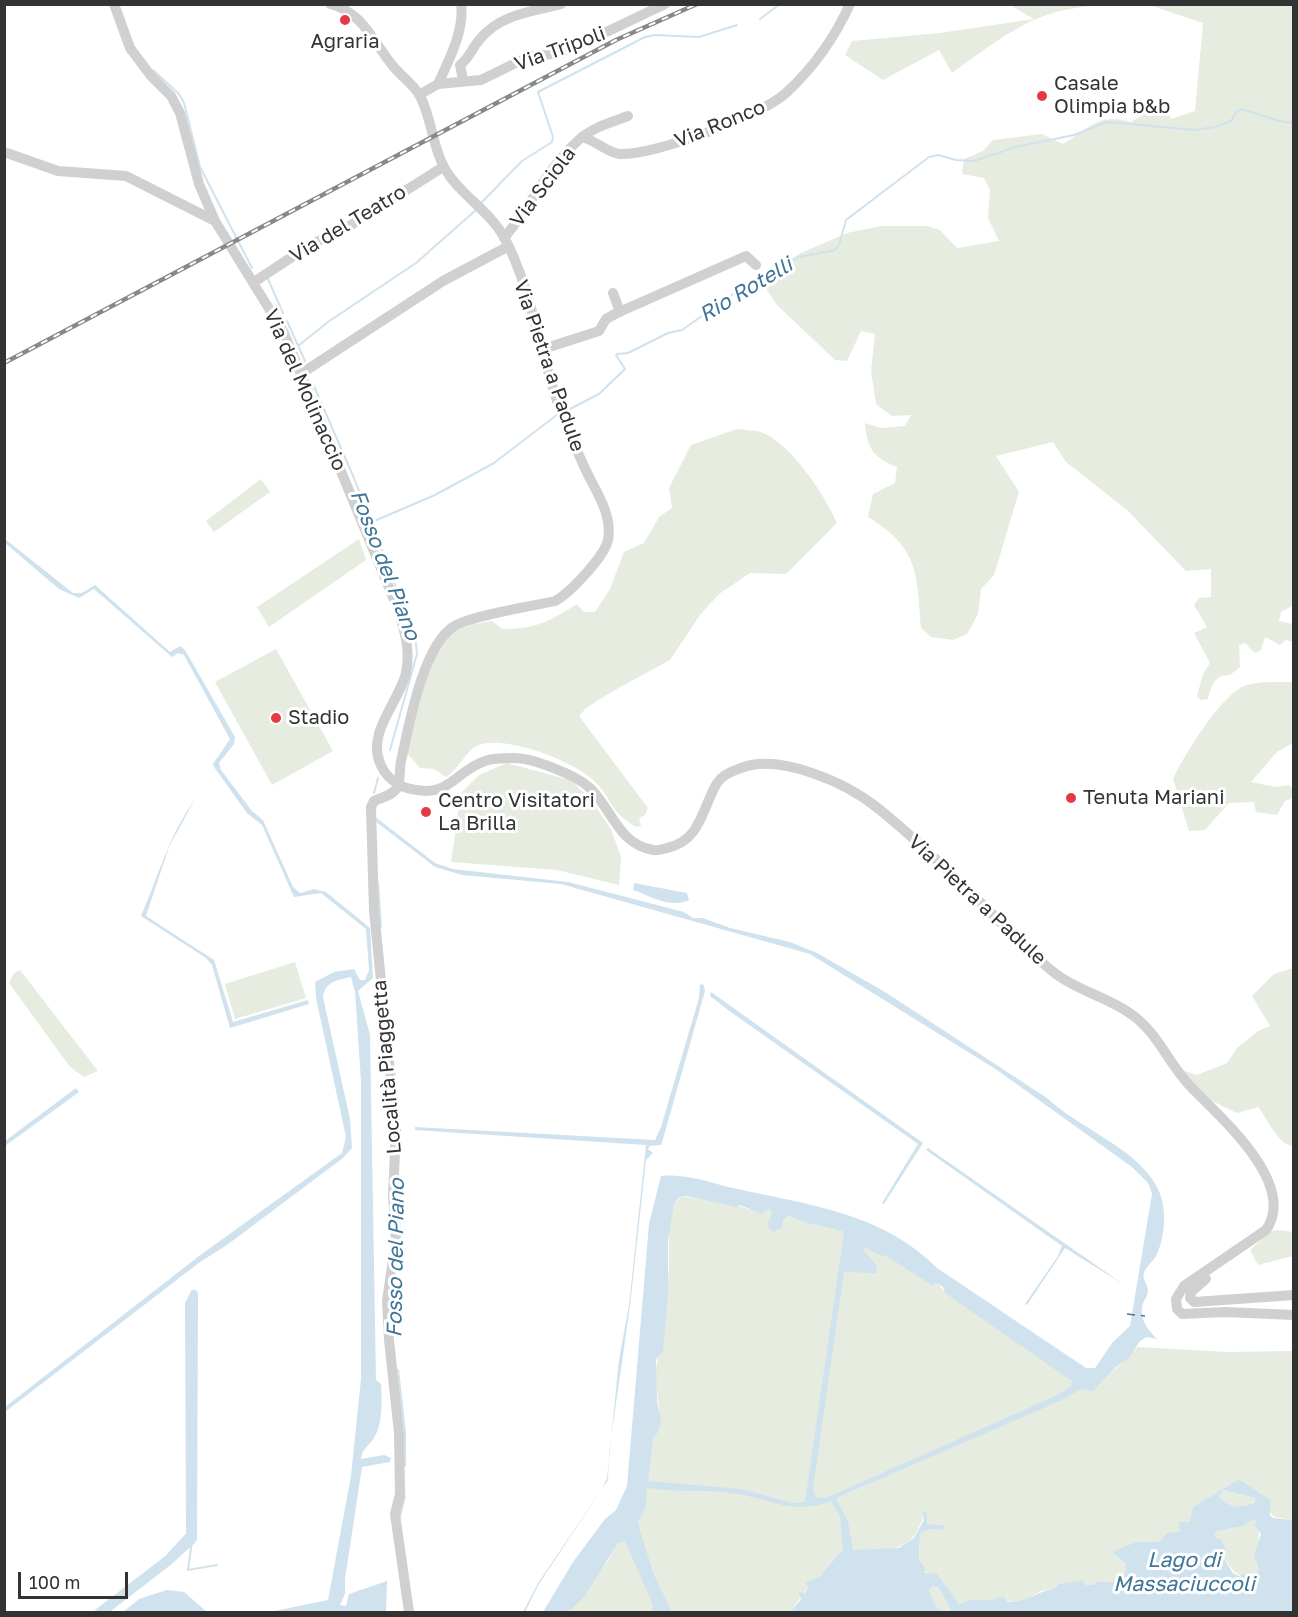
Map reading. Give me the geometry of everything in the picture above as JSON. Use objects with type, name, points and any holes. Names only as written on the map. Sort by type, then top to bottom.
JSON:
[{"type":"street","name":"Via del Molinaccio","points":[[114,4],[130,48],[151,76],[171,96],[180,113],[205,196],[215,221],[284,333],[405,632],[406,671],[379,734],[380,763],[387,775],[399,786]]},
{"type":"street","name":"Via Pietra a Padule","points":[[330,4],[350,12],[361,21],[393,66],[419,94],[443,167],[462,192],[484,212],[506,242],[524,287],[562,415],[583,466],[603,503],[608,524],[608,541],[601,554],[566,595],[555,601],[453,626],[439,642],[428,660],[407,732],[399,766],[399,786],[423,791],[437,790],[485,761],[516,758],[555,769],[589,787],[628,840],[654,851],[677,846],[695,832],[717,782],[732,771],[754,763],[769,762],[799,769],[839,785],[878,808],[1019,939],[1034,957],[1056,975],[1128,1012],[1149,1029],[1191,1088],[1258,1155],[1273,1179],[1278,1209],[1274,1222],[1184,1286],[1176,1299],[1177,1309],[1182,1314],[1225,1312],[1293,1315]]},
{"type":"street","points":[[438,84],[451,54],[463,13],[461,4]]},
{"type":"street","points":[[460,65],[471,56],[479,39],[504,20],[516,14],[561,4]]},
{"type":"street","name":"Via Tripoli","points":[[419,94],[438,84],[481,80],[530,56],[554,54],[575,47],[665,4]]},
{"type":"street","name":"Via Ronco","points":[[582,137],[593,140],[614,153],[639,152],[701,136],[766,107],[786,93],[808,69],[842,23],[850,4]]},
{"type":"street","points":[[451,54],[460,65],[463,80]]},
{"type":"street","points":[[582,137],[628,116]]},
{"type":"street","name":"Via Sciola","points":[[506,242],[560,160],[582,137]]},
{"type":"street","points":[[4,152],[58,171],[79,175],[123,175],[138,180],[215,221]]},
{"type":"street","name":"Via del Teatro","points":[[254,282],[310,245],[348,227],[443,167]]},
{"type":"street","points":[[189,207],[205,196]]},
{"type":"street","points":[[302,373],[506,242]]},
{"type":"street","points":[[543,349],[598,331],[606,319],[746,256],[756,265]]},
{"type":"street","points":[[612,293],[620,312]]},
{"type":"street","name":"Località Piaggetta","points":[[399,786],[392,794],[374,801],[371,816],[374,911],[396,1130],[396,1239],[387,1301],[399,1433],[400,1494],[395,1514],[409,1612]]},
{"type":"street","points":[[1248,1241],[1242,1253],[1197,1285],[1191,1292],[1190,1298],[1194,1302],[1206,1303],[1293,1295]]},
{"type":"shaded area","points":[[1010,5],[1112,5],[1064,10],[1044,16],[1008,34],[952,73],[939,50],[883,80],[845,55],[852,41],[940,33],[1034,19]]},
{"type":"shaded area","points":[[1149,5],[1293,5],[1294,605],[1281,612],[1279,621],[1292,624],[1293,642],[1286,640],[1280,645],[1265,637],[1261,650],[1255,653],[1245,643],[1239,645],[1240,667],[1230,675],[1217,679],[1212,685],[1208,699],[1201,700],[1197,696],[1203,674],[1210,663],[1194,633],[1207,627],[1194,605],[1199,598],[1211,597],[1211,569],[1186,571],[1127,510],[1066,462],[1053,442],[996,456],[1019,492],[994,575],[981,589],[978,614],[967,634],[953,640],[931,637],[921,628],[916,577],[912,564],[897,540],[885,528],[868,517],[873,494],[895,483],[897,467],[877,456],[873,451],[865,423],[881,428],[905,426],[911,415],[892,416],[876,404],[871,371],[875,334],[861,331],[847,361],[835,360],[777,305],[765,287],[774,269],[801,253],[847,233],[881,226],[927,226],[940,230],[957,248],[999,241],[988,218],[990,190],[984,178],[962,174],[964,159],[983,151],[993,140],[1042,134],[1063,144],[1102,120],[1120,119],[1131,122],[1164,103],[1171,119],[1195,111],[1203,23]]},
{"type":"shaded area","points":[[737,429],[760,432],[783,446],[815,485],[837,523],[786,574],[750,573],[719,594],[700,615],[670,660],[613,691],[586,708],[579,716],[648,808],[645,815],[639,818],[641,826],[636,827],[622,817],[600,787],[578,769],[525,747],[491,743],[479,745],[474,747],[446,777],[434,769],[420,768],[406,752],[416,706],[432,659],[449,635],[464,627],[492,621],[502,629],[533,626],[558,616],[577,604],[584,612],[595,612],[610,589],[624,552],[644,543],[659,517],[672,508],[669,488],[691,445]]},
{"type":"shaded area","points":[[261,479],[270,492],[214,532],[206,521]]},
{"type":"shaded area","points":[[359,539],[366,560],[269,627],[257,607]]},
{"type":"shaded area","points":[[276,649],[333,751],[272,785],[215,682]]},
{"type":"shaded area","points":[[1264,682],[1293,682],[1293,743],[1277,752],[1251,782],[1275,787],[1289,785],[1293,789],[1293,798],[1285,801],[1277,815],[1256,812],[1254,802],[1229,803],[1205,830],[1189,831],[1173,779],[1205,726],[1227,699],[1247,685]]},
{"type":"shaded area","points":[[507,763],[570,780],[589,797],[611,829],[621,857],[619,885],[557,870],[451,862],[461,793],[479,775]]},
{"type":"shaded area","points":[[295,962],[306,998],[235,1019],[225,984]]},
{"type":"shaded area","points":[[1293,968],[1293,1146],[1282,1141],[1258,1107],[1237,1113],[1206,1098],[1181,1070],[1197,1075],[1227,1063],[1237,1048],[1258,1031],[1270,1026],[1252,996],[1274,974]]},
{"type":"shaded area","points":[[20,970],[98,1071],[84,1077],[70,1067],[9,983],[14,973]]},
{"type":"shaded area","points":[[680,1196],[739,1206],[761,1213],[769,1207],[774,1213],[829,1226],[865,1240],[866,1246],[879,1256],[885,1254],[936,1282],[946,1293],[1072,1380],[1070,1388],[1093,1390],[1138,1347],[1226,1352],[1293,1351],[1293,1520],[1274,1517],[1270,1512],[1267,1499],[1239,1479],[1193,1507],[1192,1519],[1180,1532],[1159,1542],[1136,1542],[1113,1553],[1126,1564],[1124,1575],[1117,1580],[1097,1581],[1093,1585],[1085,1585],[1084,1581],[1059,1584],[1057,1588],[1041,1591],[1020,1602],[978,1600],[959,1604],[941,1582],[923,1570],[919,1561],[920,1534],[931,1529],[943,1531],[944,1525],[927,1524],[926,1511],[922,1512],[922,1520],[913,1538],[905,1544],[896,1548],[874,1551],[843,1549],[819,1577],[805,1583],[808,1587],[790,1612],[567,1612],[607,1562],[617,1544],[639,1521],[652,1439],[659,1418],[656,1372],[657,1361],[662,1351],[669,1268],[669,1223],[672,1208]]},
{"type":"shaded area","points":[[1271,1231],[1293,1232],[1293,1256],[1258,1265],[1250,1250]]},
{"type":"shaded area","points":[[1223,1490],[1255,1498],[1253,1504],[1244,1507],[1231,1505],[1219,1497]]},
{"type":"shaded area","points":[[1252,1520],[1256,1521],[1259,1535],[1256,1559],[1259,1571],[1252,1575],[1242,1576],[1234,1571],[1223,1556],[1222,1541],[1215,1538],[1214,1532],[1234,1528]]},
{"type":"shaded area","points":[[933,1586],[939,1588],[951,1610],[945,1612],[936,1607],[929,1590]]},
{"type":"water","points":[[5,539],[73,593],[82,593],[95,585],[170,652],[180,646],[185,650],[235,737],[234,744],[219,763],[221,770],[252,811],[263,820],[293,887],[300,893],[314,889],[326,892],[370,928],[373,978],[358,991],[370,1035],[376,1380],[381,1384],[382,1405],[377,1432],[364,1450],[361,1459],[384,1455],[391,1458],[390,1462],[362,1467],[345,1579],[345,1594],[340,1605],[346,1606],[349,1594],[387,1581],[386,1612],[270,1612],[328,1600],[351,1476],[361,1379],[361,1081],[355,992],[351,977],[329,985],[323,997],[350,1119],[352,1148],[343,1158],[227,1245],[200,1262],[5,1412],[5,1407],[199,1256],[342,1153],[346,1137],[316,998],[315,982],[334,972],[354,969],[360,980],[365,980],[369,970],[366,929],[321,893],[294,897],[262,825],[247,813],[214,767],[213,764],[230,739],[184,655],[178,653],[172,657],[94,589],[79,598],[59,589],[5,543]]},
{"type":"water","points":[[195,799],[169,847],[146,916],[214,960],[233,1022],[308,1000],[309,1004],[230,1028],[212,965],[206,958],[141,916],[171,842]]},
{"type":"water","name":"Lago di Massaciuccoli","points":[[374,816],[435,863],[453,869],[568,882],[684,912],[693,918],[703,918],[730,928],[790,942],[817,953],[885,992],[1047,1098],[1074,1119],[1122,1150],[1148,1173],[1157,1187],[1164,1211],[1164,1229],[1160,1246],[1144,1273],[1148,1290],[1142,1317],[1157,1339],[1147,1337],[1140,1341],[1129,1358],[1117,1366],[1093,1391],[1081,1389],[1062,1400],[836,1498],[848,1521],[853,1550],[899,1548],[914,1538],[924,1520],[922,1512],[927,1511],[927,1524],[945,1525],[943,1531],[931,1529],[920,1534],[919,1561],[924,1566],[925,1573],[937,1574],[959,1604],[970,1600],[993,1600],[998,1597],[1004,1597],[1007,1602],[1014,1602],[1056,1588],[1059,1584],[1084,1580],[1085,1585],[1093,1585],[1097,1581],[1112,1582],[1121,1578],[1126,1570],[1126,1564],[1112,1552],[1136,1542],[1159,1542],[1167,1533],[1180,1532],[1178,1522],[1190,1522],[1193,1507],[1239,1479],[1270,1500],[1270,1515],[1273,1518],[1293,1520],[1293,1612],[946,1612],[951,1610],[939,1588],[933,1586],[929,1590],[936,1607],[945,1612],[790,1612],[801,1599],[798,1592],[805,1593],[808,1587],[805,1583],[819,1577],[843,1549],[840,1516],[831,1501],[804,1507],[731,1493],[647,1488],[645,1509],[638,1522],[654,1575],[672,1612],[653,1612],[652,1603],[625,1541],[618,1543],[584,1597],[568,1612],[543,1612],[573,1562],[605,1519],[616,1510],[627,1486],[649,1224],[661,1176],[681,1176],[700,1180],[818,1207],[869,1223],[916,1249],[937,1268],[1086,1368],[1095,1368],[1112,1343],[1130,1326],[1152,1194],[1148,1183],[1132,1167],[997,1070],[810,954],[561,884],[462,875],[435,867],[375,821]],"holes":[[[685,1196],[737,1207],[740,1205],[762,1214],[769,1208],[772,1213],[767,1225],[773,1232],[782,1228],[783,1219],[789,1216],[844,1232],[805,1502],[793,1503],[741,1489],[648,1481],[653,1438],[658,1432],[661,1420],[657,1402],[656,1360],[663,1351],[668,1296],[668,1240],[674,1204],[679,1197]],[[865,1247],[880,1256],[885,1255],[933,1286],[936,1283],[943,1287],[945,1293],[1072,1381],[1070,1387],[1053,1397],[826,1498],[815,1497],[813,1488],[844,1272],[876,1273],[877,1266],[863,1250]],[[1223,1490],[1255,1498],[1254,1503],[1240,1507],[1231,1505],[1219,1497]],[[1252,1520],[1256,1521],[1255,1526],[1261,1534],[1254,1555],[1259,1571],[1251,1576],[1249,1572],[1239,1576],[1233,1573],[1223,1557],[1226,1553],[1222,1540],[1216,1538],[1214,1532],[1242,1526]]]},
{"type":"water","points":[[634,883],[687,893],[689,900],[675,903],[661,901],[633,890]]},
{"type":"water","points":[[700,984],[704,985],[705,991],[663,1139],[661,1145],[650,1146],[648,1149],[653,1153],[646,1160],[630,1306],[611,1437],[619,1360],[629,1305],[646,1145],[415,1130],[415,1127],[655,1140],[661,1127],[699,998]]},
{"type":"water","points":[[711,992],[923,1143],[884,1204],[882,1203],[918,1144],[728,1010],[710,996]]},
{"type":"water","points":[[76,1088],[79,1092],[5,1146],[5,1141]]},
{"type":"water","points":[[928,1148],[1123,1284],[1065,1248],[1027,1305],[1025,1304],[1058,1256],[1062,1246],[926,1150]]},
{"type":"water","points":[[609,1462],[608,1480],[523,1612],[538,1583],[602,1489],[607,1478]]},
{"type":"water","points":[[167,1590],[184,1592],[207,1612],[123,1612],[139,1599]]},
{"type":"waterway","points":[[760,19],[780,4]]},
{"type":"waterway","points":[[481,203],[522,161],[552,142],[553,137],[538,92],[645,37],[655,35],[699,37],[737,25]]},
{"type":"waterway","name":"Fosso del Piano","points":[[153,70],[179,94],[184,103],[200,167],[252,268]]},
{"type":"waterway","name":"Rio Rotelli","points":[[617,354],[628,353],[668,333],[682,330],[736,292],[799,257],[835,250],[839,245],[846,220],[929,157],[938,155],[956,160],[974,161],[1016,147],[1074,135],[1107,122],[1195,130],[1215,127],[1231,121],[1237,111],[1242,109],[1279,121],[1294,123]]},
{"type":"waterway","points":[[298,346],[328,322],[416,263],[476,210]]},
{"type":"waterway","name":"Fosso del Piano","points":[[267,277],[283,313]]},
{"type":"waterway","name":"Fosso del Piano","points":[[287,321],[305,361]]},
{"type":"waterway","name":"Rio Rotelli","points":[[568,410],[599,394],[625,369],[616,355]]},
{"type":"waterway","name":"Fosso del Piano","points":[[313,384],[354,478],[415,636],[417,654],[390,750]]},
{"type":"waterway","name":"Rio Rotelli","points":[[372,522],[435,495],[494,463],[558,414]]},
{"type":"waterway","name":"Fosso del Piano","points":[[374,793],[378,778]]},
{"type":"waterway","name":"Fosso del Piano","points":[[378,883],[381,927]]},
{"type":"waterway","name":"Fosso del Piano","points":[[398,1188],[400,1233]]},
{"type":"waterway","points":[[99,1612],[168,1559],[190,1535],[189,1304],[194,1294],[193,1539],[169,1561],[103,1612]]},
{"type":"waterway","name":"Fosso del Piano","points":[[398,1370],[405,1432],[405,1466]]},
{"type":"waterway","name":"Fosso del Piano","points":[[400,1516],[405,1496]]},
{"type":"waterway","points":[[192,1540],[188,1570],[217,1565]]},
{"type":"ferry route","points":[[1127,1314],[1145,1316]]},
{"type":"railway","points":[[4,363],[616,40],[697,4]]},
{"type":"place","name":"Agraria","points":[[345,20]]},
{"type":"place","name":"Casale Olimpia b&b","points":[[1042,96]]},
{"type":"place","name":"Stadio","points":[[276,718]]},
{"type":"place","name":"Tenuta Mariani","points":[[1071,798]]},
{"type":"place","name":"Centro Visitatori La Brilla","points":[[426,812]]}]
